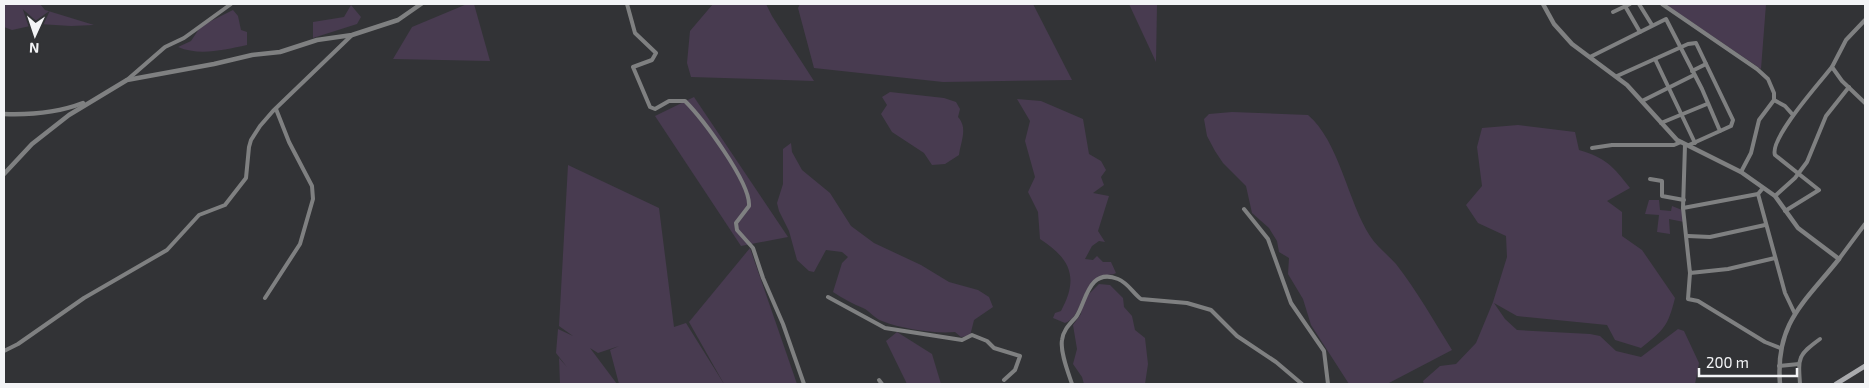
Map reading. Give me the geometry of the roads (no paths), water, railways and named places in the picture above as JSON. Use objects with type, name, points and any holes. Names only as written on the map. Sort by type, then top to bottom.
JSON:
[{"type":"main road","points":[[1836,384],[1865,366]]},
{"type":"street","points":[[4,174],[40,138],[68,115],[126,80],[165,47],[184,38],[231,4]]},
{"type":"street","points":[[126,80],[252,55],[280,52],[317,40],[352,35],[398,20],[421,4]]},
{"type":"street","points":[[627,4],[635,33],[656,53],[652,60],[633,67],[650,107],[655,109],[676,100],[686,101],[732,162],[747,193],[749,206],[736,223],[737,230],[753,248],[804,384]]},
{"type":"street","points":[[1543,4],[1554,24],[1572,44],[1617,76],[1642,100],[1661,123],[1685,144],[1741,172],[1775,196],[1798,228],[1839,259]]},
{"type":"street","points":[[1613,12],[1630,4]]},
{"type":"street","points":[[1640,4],[1652,25]]},
{"type":"street","points":[[1662,4],[1757,69],[1768,79],[1774,100],[1785,106],[1793,116]]},
{"type":"street","points":[[1625,6],[1640,32]]},
{"type":"street","points":[[1590,57],[1666,19],[1702,89],[1720,131]]},
{"type":"street","points":[[1785,211],[1819,190],[1775,155],[1774,149],[1793,116],[1832,67],[1849,36],[1865,20]]},
{"type":"street","points":[[4,351],[18,344],[84,298],[167,250],[199,215],[225,204],[246,178],[251,140],[276,109],[352,35]]},
{"type":"street","points":[[1592,148],[1612,145],[1685,144],[1695,142],[1731,126],[1733,120],[1696,43],[1688,44],[1617,76]]},
{"type":"street","points":[[1655,59],[1680,115],[1695,142]]},
{"type":"street","points":[[1642,100],[1669,87],[1706,64]]},
{"type":"street","points":[[1832,67],[1842,81],[1865,103]]},
{"type":"street","points":[[1775,196],[1798,174],[1807,162],[1826,116],[1849,87]]},
{"type":"street","points":[[4,114],[35,115],[54,112],[96,98]]},
{"type":"street","points":[[1741,172],[1750,153],[1759,120],[1774,100]]},
{"type":"street","points":[[1661,123],[1707,104]]},
{"type":"street","points":[[265,298],[300,244],[313,200],[312,186],[288,142],[276,109]]},
{"type":"street","points":[[1685,144],[1684,208],[1690,273],[1688,299],[1698,301],[1765,342],[1780,348]]},
{"type":"street","points":[[1650,180],[1662,181],[1662,196],[1684,200]]},
{"type":"street","points":[[1684,208],[1758,194],[1763,188]]},
{"type":"street","points":[[1758,194],[1775,258],[1795,314]]},
{"type":"street","points":[[1244,209],[1268,239],[1291,303],[1324,350],[1328,384]]},
{"type":"street","points":[[1780,384],[1780,348],[1789,323],[1865,224]]},
{"type":"street","points":[[1688,236],[1710,237],[1765,225]]},
{"type":"street","points":[[1690,273],[1728,269],[1775,258]]},
{"type":"street","points":[[1072,384],[1062,348],[1063,336],[1068,325],[1076,316],[1086,291],[1099,279],[1108,277],[1126,283],[1141,300],[1187,303],[1210,310],[1236,336],[1276,362],[1302,384]]},
{"type":"street","points":[[828,297],[885,328],[962,340],[972,335],[987,341],[994,348],[1020,356],[1015,370],[1004,380]]},
{"type":"street","points":[[1800,384],[1798,364],[1801,354],[1820,339]]},
{"type":"street","points":[[1779,366],[1798,364]]}]
